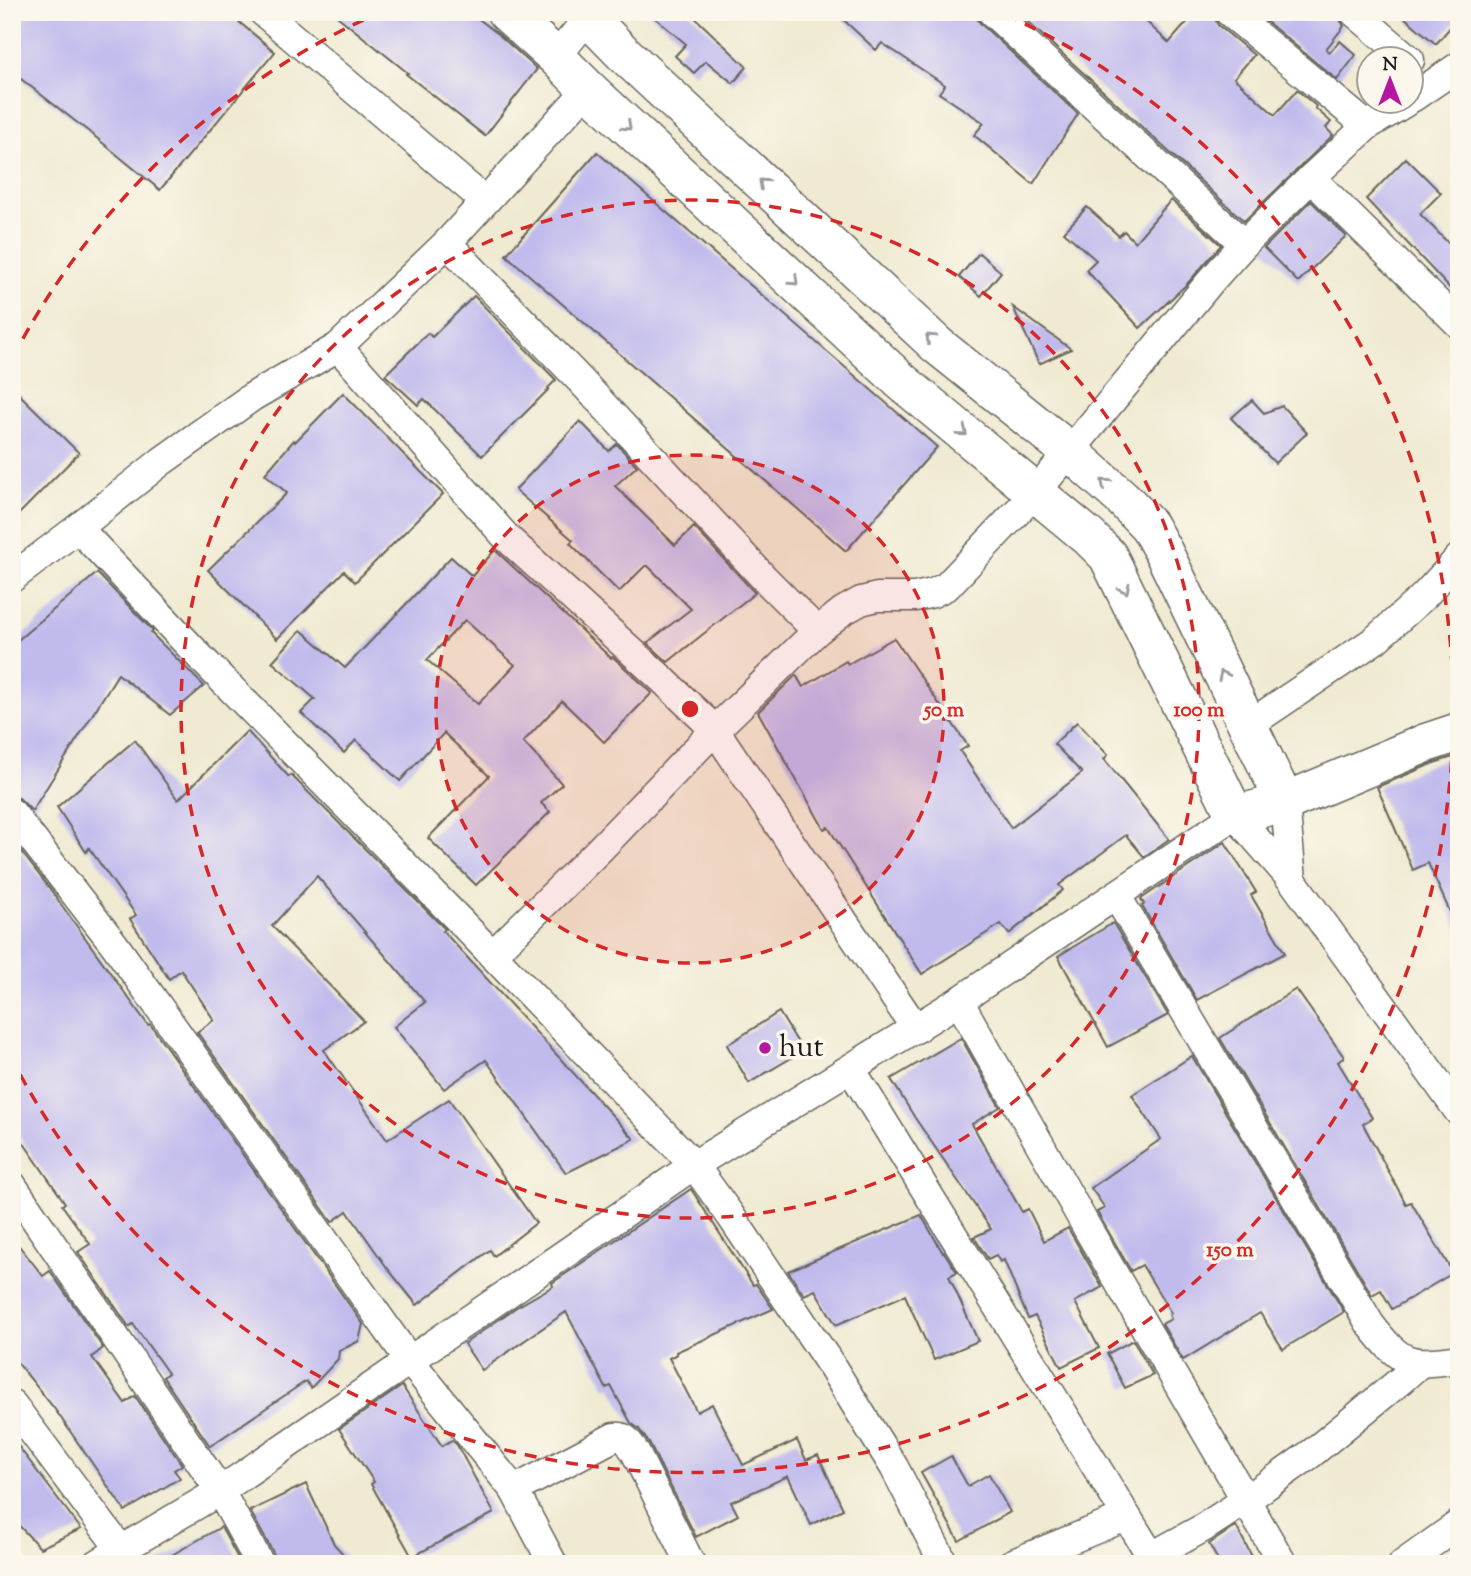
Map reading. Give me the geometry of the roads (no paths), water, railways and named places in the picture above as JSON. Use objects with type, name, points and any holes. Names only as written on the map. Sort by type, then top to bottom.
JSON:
[{"type":"street","points":[[264,12],[485,201]]},
{"type":"street","points":[[506,12],[902,382],[1089,537],[1108,556],[1235,815],[1292,880],[1459,1112]]},
{"type":"street","points":[[992,12],[1244,244]]},
{"type":"street","points":[[1229,12],[1367,126]]},
{"type":"street","points":[[1354,12],[1394,46]]},
{"type":"street","points":[[556,57],[588,14],[624,53],[937,345],[1069,451],[1124,499],[1149,526],[1285,802],[1292,880]]},
{"type":"street","points":[[1426,67],[1452,78]]},
{"type":"street","points":[[1426,91],[1452,78]]},
{"type":"street","points":[[12,578],[162,461],[241,405],[338,347],[447,243],[588,89]]},
{"type":"street","points":[[492,955],[817,631],[861,601],[877,597],[915,597],[947,586],[1035,492],[1244,244],[1367,126],[1383,116]]},
{"type":"street","points":[[1311,178],[1459,324]]},
{"type":"street","points":[[447,243],[817,631]]},
{"type":"street","points":[[338,347],[507,538],[715,730],[916,1029]]},
{"type":"street","points":[[78,528],[694,1165],[829,1362],[894,1467],[944,1564]]},
{"type":"street","points":[[1247,726],[1375,640],[1424,596],[1459,558]]},
{"type":"street","points":[[97,1564],[220,1491],[694,1165],[916,1029],[1235,815],[1285,802],[1426,743],[1459,732]]},
{"type":"street","points":[[12,813],[114,944],[410,1361],[514,1490],[553,1564]]},
{"type":"street","points":[[1116,895],[1370,1324],[1389,1348],[1406,1360],[1420,1363],[1459,1359]]},
{"type":"street","points":[[959,1001],[1090,1233],[1283,1564]]},
{"type":"street","points":[[851,1069],[1154,1560],[1312,1453],[1420,1363]]},
{"type":"street","points":[[12,1185],[220,1491],[260,1564]]},
{"type":"street","points":[[12,1404],[121,1550]]},
{"type":"street","points":[[514,1490],[614,1437],[621,1436],[635,1452],[691,1564]]},
{"type":"street","points":[[1011,1564],[1041,1559],[1126,1517]]},
{"type":"street","points":[[1404,1564],[1459,1524]]},
{"type":"place","name":"hut","points":[[765,1048]]}]
